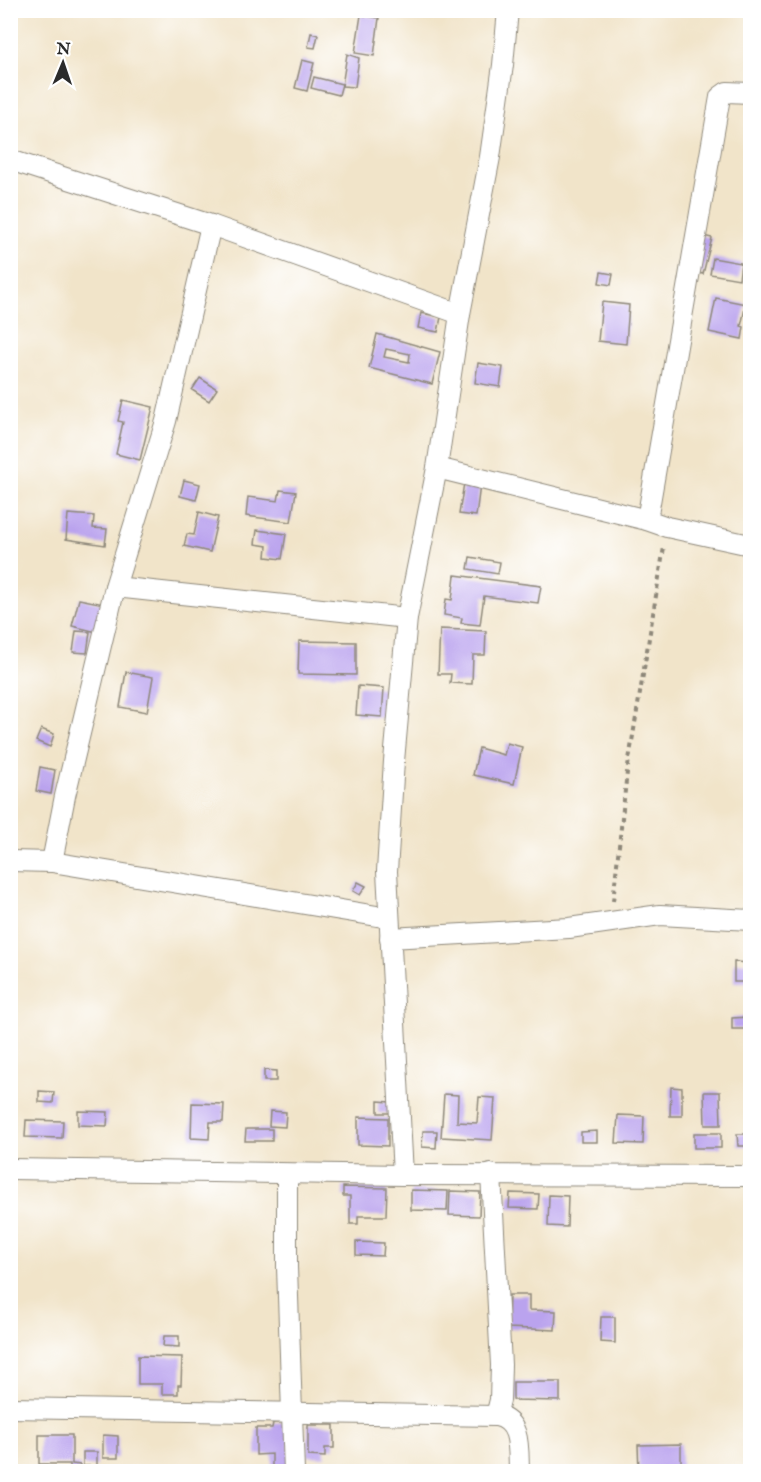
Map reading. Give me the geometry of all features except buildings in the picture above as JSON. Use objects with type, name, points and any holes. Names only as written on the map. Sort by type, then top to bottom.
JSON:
[{"type":"street","points":[[403,1175],[389,918],[388,844],[407,618],[437,468],[460,314],[490,157],[508,10]]},
{"type":"street","points":[[648,520],[720,97],[727,92],[750,93]]},
{"type":"street","points":[[10,160],[211,225],[460,314]]},
{"type":"street","points":[[52,862],[64,796],[115,587],[166,421],[211,225]]},
{"type":"street","points":[[437,468],[648,520],[667,527],[750,545]]},
{"type":"street","points":[[115,587],[407,618]]},
{"type":"street","points":[[10,861],[52,862],[389,918]]},
{"type":"street","points":[[390,938],[569,928],[612,920],[660,915],[750,920]]},
{"type":"street","points":[[10,1169],[287,1174],[750,1176]]},
{"type":"street","points":[[287,1174],[287,1266],[294,1472]]},
{"type":"street","points":[[490,1174],[501,1365],[500,1400],[496,1416]]},
{"type":"street","points":[[10,1408],[496,1416],[505,1418],[514,1426],[518,1439],[519,1472]]},
{"type":"path","points":[[612,920],[627,772],[648,655],[667,527]]}]
